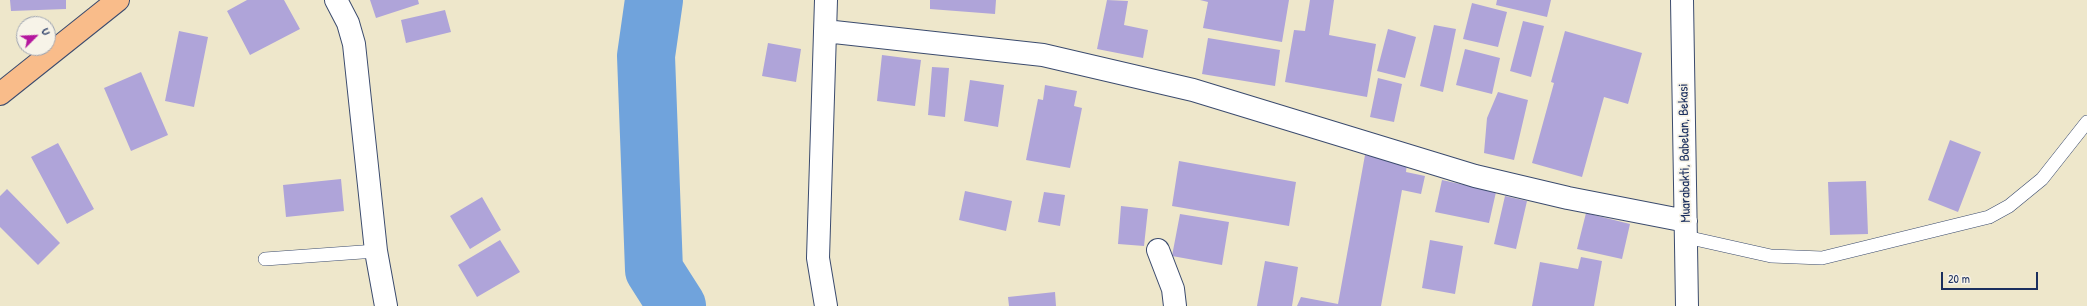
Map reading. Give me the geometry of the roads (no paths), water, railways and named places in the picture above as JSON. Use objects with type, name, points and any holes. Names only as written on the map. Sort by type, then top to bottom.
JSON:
[{"type":"main road","points":[[0,94],[118,0]]},
{"type":"street","points":[[336,0],[348,23],[354,44],[376,251],[386,306]]},
{"type":"street","points":[[826,0],[818,258],[826,306]]},
{"type":"street","name":"Muarabakti, Babelan, Bekasi","points":[[1682,0],[1687,306]]},
{"type":"street","points":[[825,31],[1043,55],[1193,90],[1475,176],[1568,198],[1686,229]]},
{"type":"street","points":[[1158,250],[1173,289],[1175,306]]},
{"type":"lane","points":[[1686,229],[1771,256],[1822,258],[1989,217],[2009,206],[2042,179],[2087,122]]},
{"type":"lane","points":[[265,259],[376,251]]},
{"type":"waterway","points":[[654,0],[646,56],[654,270],[677,306]]}]
